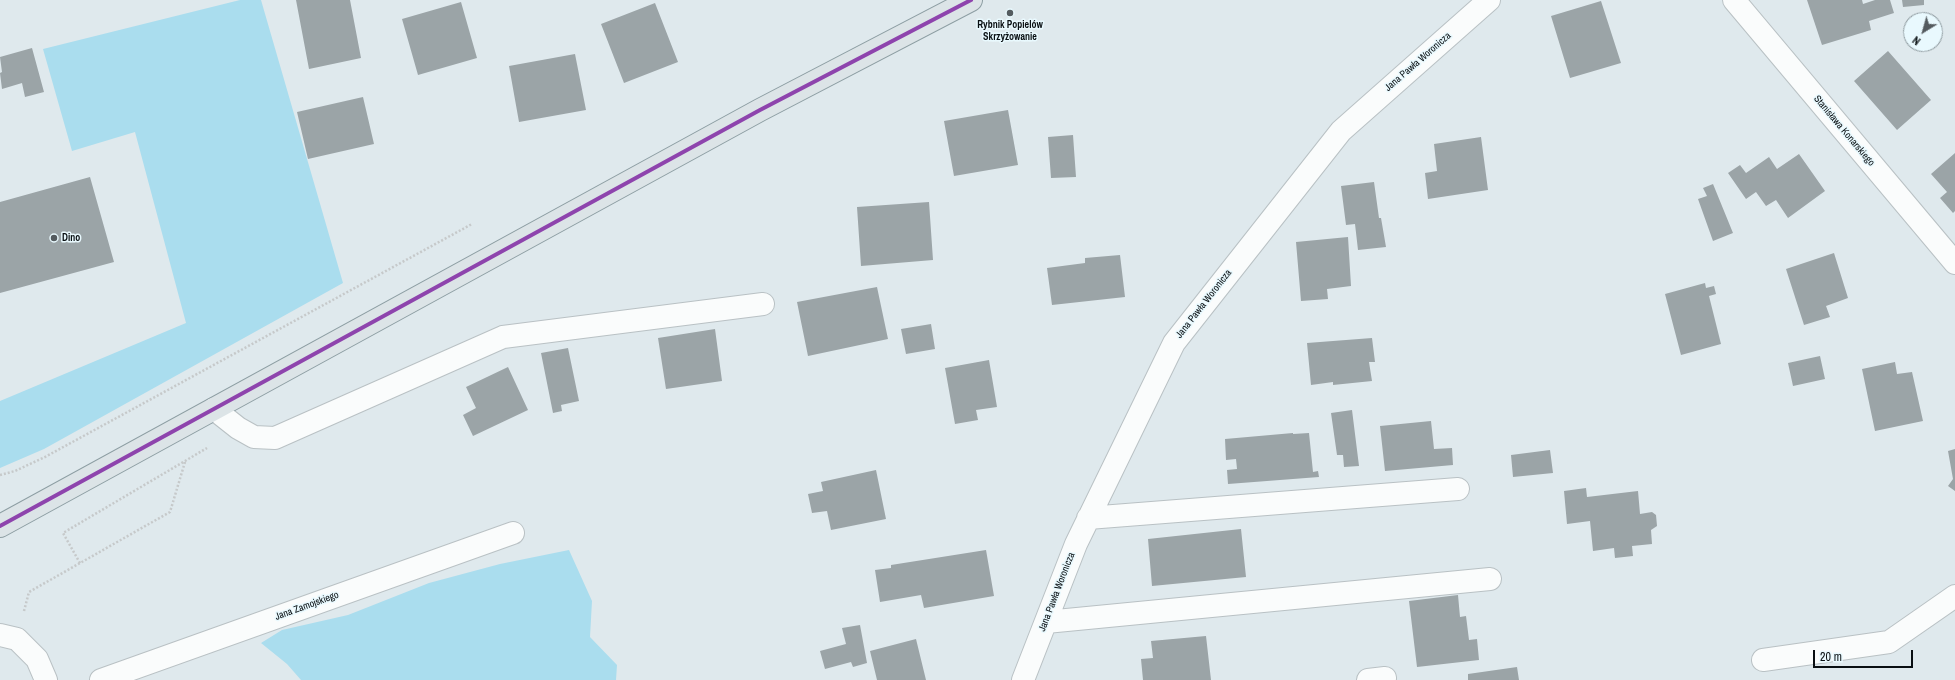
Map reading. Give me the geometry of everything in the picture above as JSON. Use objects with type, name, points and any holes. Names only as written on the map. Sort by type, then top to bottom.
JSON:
[{"type":"main road","points":[[0,526],[760,110],[971,0]]},
{"type":"street","name":"Jana Pawła Woronicza","points":[[1020,679],[1046,622],[1076,544],[1174,343],[1341,131],[1489,0]]},
{"type":"street","name":"Stanisława Konarskiego","points":[[1734,0],[1955,263]]},
{"type":"street","points":[[214,409],[238,428],[254,437],[275,438],[503,336],[763,304]]},
{"type":"street","points":[[1088,518],[1458,489]]},
{"type":"street","name":"Jana Zamojskiego","points":[[101,680],[513,533]]},
{"type":"street","points":[[1046,622],[1490,579]]},
{"type":"street","points":[[1763,660],[1889,642],[1955,596]]},
{"type":"street","points":[[0,635],[17,639],[37,659],[46,680]]},
{"type":"path","points":[[0,475],[15,471],[45,457],[472,224]]},
{"type":"path","points":[[80,562],[63,533],[185,462],[238,428]]},
{"type":"path","points":[[29,592],[170,512],[185,462]]},
{"type":"shaded area","points":[[240,0],[261,0],[343,283],[44,449],[0,468],[0,401],[186,323],[135,132],[72,151],[43,49]]},
{"type":"shaded area","points":[[569,550],[592,601],[590,637],[617,665],[616,680],[301,680],[287,664],[261,643],[282,630],[348,615],[429,583],[500,564]]},
{"type":"building","points":[[296,0],[350,0],[361,58],[309,69]]},
{"type":"building","points":[[1807,0],[1862,0],[1863,4],[1875,0],[1890,0],[1894,13],[1869,21],[1871,30],[1822,45]]},
{"type":"building","points":[[1902,0],[1924,0],[1924,5],[1903,7]]},
{"type":"building","points":[[1601,1],[1621,63],[1570,78],[1551,16]]},
{"type":"building","points":[[461,2],[477,58],[418,75],[402,19]]},
{"type":"building","points":[[655,3],[678,62],[624,83],[601,24]]},
{"type":"building","points":[[32,48],[44,92],[25,97],[22,83],[2,89],[0,57]]},
{"type":"building","points":[[1888,51],[1931,100],[1897,130],[1854,81]]},
{"type":"building","points":[[575,54],[586,110],[519,122],[509,66]]},
{"type":"building","points":[[363,97],[374,144],[308,159],[297,112]]},
{"type":"building","points":[[1008,110],[1018,165],[954,176],[944,121]]},
{"type":"building","points":[[1073,135],[1076,177],[1051,178],[1048,137]]},
{"type":"building","points":[[1481,137],[1488,190],[1428,199],[1425,173],[1437,171],[1434,144]]},
{"type":"building","points":[[1955,153],[1955,211],[1953,213],[1940,198],[1947,192],[1931,174]]},
{"type":"building","points":[[1799,154],[1825,191],[1788,218],[1776,200],[1766,206],[1756,192],[1746,199],[1728,173],[1740,165],[1746,173],[1769,157],[1777,169]]},
{"type":"building","name":"Dino","points":[[90,177],[114,262],[0,293],[0,202]]},
{"type":"building","points":[[1374,182],[1379,218],[1381,218],[1386,247],[1358,250],[1355,224],[1346,225],[1341,186]]},
{"type":"building","points":[[1713,184],[1733,233],[1713,241],[1698,199],[1707,196],[1703,188]]},
{"type":"building","points":[[929,202],[933,260],[861,266],[857,207]]},
{"type":"building","points":[[1348,237],[1351,286],[1327,289],[1328,299],[1301,301],[1296,242]]},
{"type":"building","points":[[1834,253],[1848,298],[1826,306],[1830,317],[1804,325],[1786,269]]},
{"type":"building","points":[[1120,255],[1125,297],[1052,305],[1047,268],[1085,263],[1085,258]]},
{"type":"building","points":[[1705,283],[1706,288],[1714,286],[1716,294],[1709,296],[1721,344],[1681,355],[1665,294]]},
{"type":"building","points":[[877,287],[888,339],[808,356],[797,302]]},
{"type":"building","points":[[931,324],[935,349],[906,354],[901,329]]},
{"type":"building","points":[[715,329],[722,381],[666,389],[658,338]]},
{"type":"building","points":[[1372,338],[1375,362],[1369,362],[1372,381],[1333,385],[1333,382],[1311,385],[1307,343]]},
{"type":"building","points":[[568,348],[579,401],[561,405],[562,411],[553,413],[541,353]]},
{"type":"building","points":[[1820,356],[1825,379],[1793,386],[1788,363]]},
{"type":"building","points":[[989,360],[997,407],[976,410],[978,420],[955,424],[945,368]]},
{"type":"building","points":[[1895,362],[1897,374],[1912,372],[1923,421],[1875,431],[1862,369]]},
{"type":"building","points":[[508,367],[528,410],[473,436],[463,415],[476,408],[466,387]]},
{"type":"building","points":[[1352,410],[1359,466],[1344,467],[1343,455],[1337,455],[1331,413]]},
{"type":"building","points":[[1431,421],[1434,449],[1452,448],[1453,465],[1385,471],[1380,426]]},
{"type":"building","points":[[1309,433],[1313,472],[1318,471],[1319,477],[1228,484],[1227,470],[1237,469],[1236,459],[1226,460],[1225,439]]},
{"type":"building","points":[[1955,449],[1955,491],[1948,486],[1953,479],[1948,451]]},
{"type":"building","points":[[1550,450],[1553,473],[1513,477],[1511,455]]},
{"type":"building","points":[[876,470],[886,519],[831,530],[827,511],[812,513],[808,494],[823,491],[821,482]]},
{"type":"building","points":[[1586,488],[1587,497],[1638,491],[1640,514],[1652,512],[1656,515],[1657,526],[1651,530],[1652,544],[1632,546],[1633,556],[1615,558],[1614,548],[1593,551],[1590,521],[1567,524],[1564,491]]},
{"type":"building","points":[[1241,529],[1246,577],[1152,586],[1148,539]]},
{"type":"building","points":[[986,550],[994,596],[924,608],[921,595],[880,602],[875,570],[891,568],[891,565]]},
{"type":"building","points":[[1458,595],[1460,617],[1466,616],[1469,640],[1477,639],[1479,660],[1417,667],[1409,601]]},
{"type":"building","points":[[860,625],[867,663],[853,667],[851,662],[825,669],[820,651],[846,644],[842,628]]},
{"type":"building","points":[[1206,636],[1211,680],[1143,680],[1141,659],[1153,658],[1151,641]]},
{"type":"building","points":[[916,639],[926,680],[877,680],[870,651]]},
{"type":"building","points":[[1517,667],[1519,680],[1468,680],[1468,674]]},
{"type":"transit line","points":[[0,526],[760,110],[971,0]]},
{"type":"place","name":"Rybnik Popielów Skrzyżowanie","points":[[1010,13]]},
{"type":"place","name":"Dino","points":[[54,238]]}]
